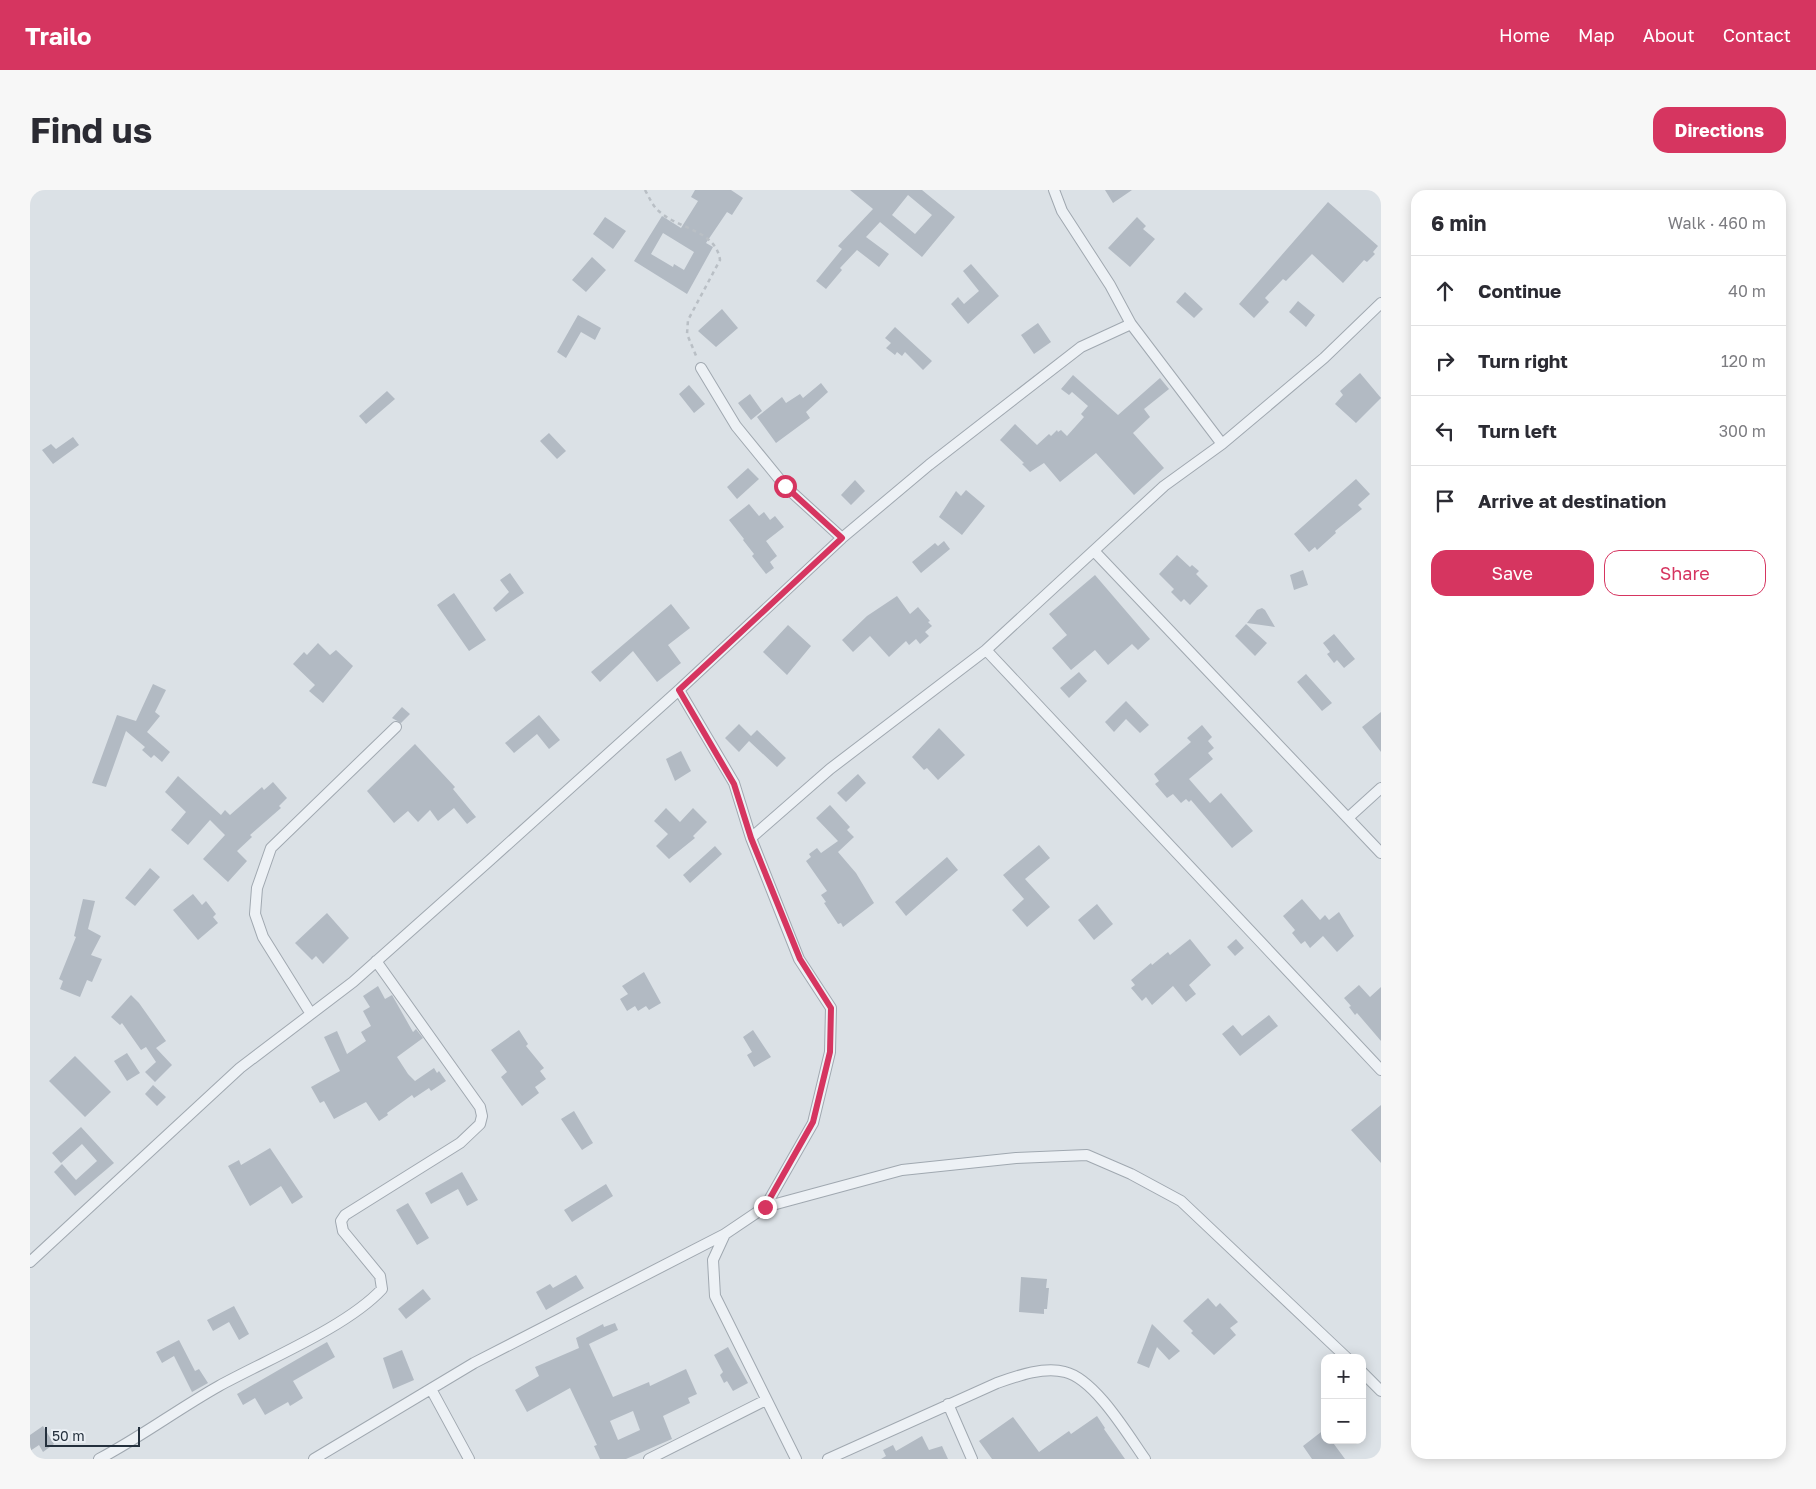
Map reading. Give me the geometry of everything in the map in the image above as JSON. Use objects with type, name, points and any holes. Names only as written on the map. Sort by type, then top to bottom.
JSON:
[{"type":"street","points":[[1054,190],[1062,211],[1110,285],[1131,324],[1222,444]]},
{"type":"street","points":[[751,838],[830,769],[986,650],[1164,486],[1222,444],[1324,358],[1381,303]]},
{"type":"street","points":[[30,1262],[240,1068],[376,962],[679,690],[842,538],[930,465],[1081,347],[1131,324]]},
{"type":"street","points":[[700,368],[736,426],[785,486],[842,538]]},
{"type":"street","points":[[1094,551],[1381,853]]},
{"type":"street","points":[[986,650],[1381,1070]]},
{"type":"street","points":[[679,690],[734,784],[751,838],[800,959],[831,1008],[830,1052],[813,1122],[765,1207]]},
{"type":"street","points":[[311,1014],[263,937],[255,914],[257,888],[271,848],[396,727]]},
{"type":"street","points":[[1349,818],[1381,788]]},
{"type":"street","points":[[99,1459],[132,1442],[217,1387],[317,1334],[371,1301],[382,1289],[380,1276],[343,1231],[341,1221],[345,1216],[460,1143],[480,1124],[482,1116],[480,1107],[376,962]]},
{"type":"street","points":[[314,1459],[474,1363],[725,1234],[765,1207],[902,1170],[1016,1158],[1087,1155],[1131,1174],[1181,1201],[1343,1354]]},
{"type":"street","points":[[725,1234],[713,1260],[715,1296],[796,1459]]},
{"type":"street","points":[[828,1459],[948,1404],[1021,1375],[1050,1371],[1066,1372],[1080,1379],[1098,1396],[1145,1459]]},
{"type":"street","points":[[1366,1376],[1381,1391]]},
{"type":"street","points":[[431,1389],[469,1459]]},
{"type":"street","points":[[649,1459],[766,1400]]},
{"type":"street","points":[[948,1404],[972,1459]]},
{"type":"path","points":[[645,190],[653,206],[662,214],[711,241],[719,253],[720,260],[688,320],[687,334],[700,368]]},
{"type":"building","points":[[695,190],[731,190],[743,198],[732,215],[727,212],[706,243],[713,247],[687,294],[634,261],[662,216],[681,228],[698,201],[691,197]],"holes":[[[663,233],[694,252],[684,270],[674,264],[673,267],[651,254]]]},
{"type":"building","points":[[850,190],[922,190],[955,217],[922,257],[880,222],[866,237],[889,254],[879,267],[857,250],[840,268],[842,270],[826,289],[816,281],[842,249],[838,246],[873,209]],"holes":[[[908,195],[932,215],[915,234],[892,215]]]},
{"type":"building","points":[[1105,190],[1132,190],[1113,203]]},
{"type":"building","points":[[1328,202],[1378,246],[1373,252],[1375,254],[1367,262],[1364,260],[1343,283],[1312,254],[1286,281],[1283,279],[1265,298],[1269,302],[1254,318],[1239,304]]},
{"type":"building","points":[[605,217],[626,231],[613,249],[593,234]]},
{"type":"building","points":[[1137,217],[1146,226],[1143,229],[1155,239],[1130,267],[1108,248]]},
{"type":"building","points":[[592,257],[606,270],[586,292],[572,280]]},
{"type":"building","points":[[971,264],[999,296],[968,324],[951,304],[958,297],[964,304],[979,291],[963,271]]},
{"type":"building","points":[[1185,292],[1203,309],[1194,318],[1176,302]]},
{"type":"building","points":[[1298,301],[1315,315],[1306,327],[1289,312]]},
{"type":"building","points":[[722,309],[738,328],[716,347],[698,331]]},
{"type":"building","points":[[578,315],[601,328],[595,340],[581,332],[566,358],[557,352]]},
{"type":"building","points":[[1038,323],[1051,342],[1034,354],[1021,335]]},
{"type":"building","points":[[895,327],[932,361],[923,370],[905,352],[902,356],[897,352],[895,355],[886,348],[891,343],[885,338]]},
{"type":"building","points":[[1360,373],[1381,398],[1356,423],[1335,404],[1343,395],[1340,391]]},
{"type":"building","points":[[1073,375],[1118,415],[1160,378],[1169,389],[1144,409],[1150,417],[1133,433],[1164,468],[1134,495],[1096,453],[1060,482],[1044,463],[1030,472],[1022,464],[1024,463],[1000,440],[1015,424],[1037,445],[1049,434],[1051,436],[1057,430],[1058,432],[1061,430],[1067,436],[1084,417],[1081,414],[1088,406],[1072,392],[1069,395],[1061,389]]},
{"type":"building","points":[[821,383],[828,392],[806,412],[810,418],[776,443],[757,417],[782,397],[786,403],[800,394],[803,398]]},
{"type":"building","points":[[689,385],[705,404],[694,413],[679,394]]},
{"type":"building","points":[[387,391],[395,399],[366,424],[359,416]]},
{"type":"building","points":[[750,394],[762,411],[751,420],[738,403]]},
{"type":"building","points":[[549,433],[566,451],[557,459],[540,441]]},
{"type":"building","points":[[73,437],[79,445],[53,464],[42,450],[51,444],[56,449]]},
{"type":"building","points":[[748,468],[759,479],[737,499],[727,487]]},
{"type":"building","points":[[1356,479],[1370,494],[1358,505],[1362,509],[1335,531],[1336,533],[1317,550],[1315,547],[1309,552],[1294,534]]},
{"type":"building","points":[[855,480],[865,491],[851,505],[841,495]]},
{"type":"building","points":[[966,490],[985,506],[962,535],[939,517],[956,491],[961,496]]},
{"type":"building","points":[[749,504],[759,516],[764,512],[770,520],[775,516],[784,527],[766,541],[777,556],[770,562],[774,568],[766,574],[752,556],[754,554],[744,539],[729,520]]},
{"type":"building","points":[[944,541],[950,549],[921,573],[912,562],[935,543],[938,546]]},
{"type":"building","points":[[1177,555],[1190,567],[1192,565],[1199,571],[1196,574],[1208,586],[1190,605],[1184,599],[1181,602],[1171,592],[1174,589],[1159,574]]},
{"type":"building","points":[[1303,570],[1308,585],[1294,590],[1290,575]]},
{"type":"building","points":[[510,573],[524,593],[496,612],[493,608],[509,592],[500,580]]},
{"type":"building","points":[[1095,575],[1150,639],[1138,650],[1132,644],[1108,665],[1095,650],[1071,670],[1052,648],[1067,635],[1049,614]]},
{"type":"building","points":[[454,593],[486,640],[469,651],[437,605]]},
{"type":"building","points":[[897,596],[910,614],[918,607],[930,621],[928,622],[932,626],[925,632],[929,636],[920,644],[916,639],[909,645],[906,641],[889,657],[870,636],[853,652],[842,640],[867,616]]},
{"type":"building","points":[[671,604],[690,628],[668,645],[681,663],[657,682],[633,651],[600,682],[591,672]]},
{"type":"building","points":[[1262,608],[1275,627],[1247,623],[1257,610]]},
{"type":"building","points":[[1246,624],[1267,643],[1255,656],[1235,636]]},
{"type":"building","points":[[788,625],[811,646],[787,675],[763,652]]},
{"type":"building","points":[[1334,634],[1355,659],[1344,668],[1337,660],[1334,663],[1327,654],[1330,652],[1323,643]]},
{"type":"building","points":[[318,643],[330,655],[336,650],[353,666],[323,703],[309,691],[315,685],[293,664],[304,652],[307,655]]},
{"type":"building","points":[[1079,672],[1087,681],[1069,698],[1060,688]]},
{"type":"building","points":[[1306,674],[1332,703],[1322,711],[1297,682]]},
{"type":"building","points":[[153,684],[166,690],[155,712],[160,716],[147,732],[170,752],[162,762],[154,755],[151,758],[142,750],[145,747],[126,731],[106,787],[92,783],[117,715],[136,721]]},
{"type":"building","points":[[1126,701],[1149,725],[1140,733],[1126,719],[1114,732],[1105,722]]},
{"type":"building","points":[[402,707],[410,714],[401,723],[392,718]]},
{"type":"building","points":[[1381,712],[1381,752],[1362,727]]},
{"type":"building","points":[[539,715],[560,740],[549,749],[537,734],[514,753],[505,743]]},
{"type":"building","points":[[739,724],[751,736],[757,730],[786,758],[777,767],[749,741],[739,752],[725,738]]},
{"type":"building","points":[[1202,725],[1212,737],[1208,741],[1214,748],[1208,753],[1213,759],[1189,779],[1210,803],[1221,793],[1253,831],[1232,848],[1191,800],[1189,802],[1186,799],[1181,803],[1173,794],[1167,798],[1155,784],[1159,781],[1154,774],[1191,742],[1187,738]]},
{"type":"building","points":[[939,728],[965,755],[938,780],[927,768],[924,770],[912,757]]},
{"type":"building","points":[[415,744],[455,787],[453,789],[476,817],[467,824],[454,808],[438,821],[430,810],[418,822],[408,811],[394,823],[367,791]]},
{"type":"building","points":[[681,751],[691,771],[675,781],[666,759]]},
{"type":"building","points":[[858,774],[866,783],[846,802],[837,793]]},
{"type":"building","points":[[178,776],[221,815],[225,810],[230,815],[262,787],[264,790],[273,782],[287,798],[279,806],[281,808],[250,835],[252,837],[237,851],[247,861],[228,882],[203,859],[225,835],[210,820],[188,845],[171,830],[186,812],[165,792]]},
{"type":"building","points":[[830,805],[850,827],[847,830],[854,837],[838,852],[856,873],[874,903],[843,927],[841,923],[838,924],[824,903],[826,902],[821,895],[827,891],[806,861],[811,857],[809,854],[817,848],[821,853],[838,841],[816,818]]},
{"type":"building","points":[[666,808],[680,822],[693,808],[707,822],[693,836],[695,838],[669,859],[656,846],[668,834],[654,821]]},
{"type":"building","points":[[1039,845],[1050,858],[1025,879],[1050,907],[1027,927],[1012,910],[1024,899],[1003,875]]},
{"type":"building","points":[[715,846],[722,854],[690,883],[683,875]]},
{"type":"building","points":[[947,857],[958,870],[906,916],[895,902]]},
{"type":"building","points":[[150,868],[160,877],[135,906],[125,898]]},
{"type":"building","points":[[193,894],[202,905],[206,901],[216,914],[213,917],[218,923],[198,940],[173,910]]},
{"type":"building","points":[[83,899],[95,901],[88,929],[101,936],[91,955],[102,959],[92,982],[87,980],[80,997],[60,989],[63,981],[59,979],[76,937],[74,936]]},
{"type":"building","points":[[1302,899],[1320,920],[1325,915],[1329,920],[1339,912],[1354,936],[1337,952],[1323,936],[1310,948],[1305,941],[1301,944],[1292,933],[1295,930],[1283,916]]},
{"type":"building","points":[[1097,904],[1113,924],[1094,940],[1078,920]]},
{"type":"building","points":[[327,913],[349,938],[323,964],[316,956],[312,960],[295,943]]},
{"type":"building","points":[[1190,939],[1211,965],[1189,985],[1196,994],[1186,1002],[1173,986],[1152,1005],[1146,997],[1142,1001],[1131,988],[1135,985],[1131,980],[1151,963],[1152,965],[1168,952],[1170,955]]},
{"type":"building","points":[[1236,939],[1244,948],[1235,956],[1227,947]]},
{"type":"building","points":[[644,972],[661,1003],[649,1010],[646,1006],[638,1011],[635,1006],[627,1011],[620,999],[628,994],[622,986]]},
{"type":"building","points":[[1359,985],[1370,997],[1381,987],[1381,1041],[1357,1013],[1355,1015],[1349,1007],[1351,1006],[1344,998]]},
{"type":"building","points":[[378,986],[385,999],[392,995],[413,1032],[416,1029],[423,1038],[397,1057],[408,1074],[415,1081],[434,1068],[437,1073],[439,1071],[446,1081],[431,1091],[429,1088],[414,1098],[412,1095],[379,1121],[366,1102],[334,1119],[324,1101],[320,1103],[311,1087],[340,1071],[324,1037],[337,1031],[347,1054],[366,1041],[361,1032],[371,1026],[363,1011],[370,1007],[363,996]]},
{"type":"building","points":[[131,995],[139,1003],[166,1041],[156,1048],[172,1065],[155,1082],[145,1072],[156,1062],[146,1047],[141,1050],[122,1023],[120,1025],[111,1017]]},
{"type":"building","points":[[1269,1015],[1278,1026],[1240,1056],[1222,1034],[1233,1025],[1242,1036]]},
{"type":"building","points":[[519,1030],[528,1044],[526,1046],[544,1068],[540,1071],[546,1079],[535,1087],[539,1093],[522,1106],[501,1077],[507,1072],[491,1050]]},
{"type":"building","points":[[753,1030],[771,1057],[754,1067],[747,1055],[752,1052],[743,1037]]},
{"type":"building","points":[[127,1053],[140,1073],[127,1081],[114,1061]]},
{"type":"building","points":[[75,1056],[111,1092],[85,1117],[49,1081]]},
{"type":"building","points":[[153,1085],[166,1097],[157,1106],[145,1094]]},
{"type":"building","points":[[1381,1105],[1381,1163],[1351,1130]]},
{"type":"building","points":[[574,1111],[593,1143],[582,1150],[561,1119]]},
{"type":"building","points":[[81,1127],[114,1163],[75,1196],[54,1172],[62,1164],[76,1180],[97,1161],[82,1144],[61,1163],[52,1153]]},
{"type":"building","points":[[270,1148],[303,1197],[292,1204],[281,1186],[250,1206],[228,1166],[239,1160],[241,1165]]},
{"type":"building","points":[[462,1172],[478,1200],[467,1206],[458,1189],[431,1204],[425,1193]]},
{"type":"building","points":[[606,1184],[613,1196],[572,1222],[564,1210]]},
{"type":"building","points":[[408,1203],[429,1238],[417,1245],[396,1210]]},
{"type":"building","points":[[576,1275],[584,1288],[546,1310],[536,1292],[550,1284],[553,1288]]},
{"type":"building","points":[[1021,1277],[1047,1279],[1046,1288],[1049,1288],[1047,1309],[1044,1309],[1044,1314],[1019,1312]]},
{"type":"building","points":[[423,1289],[431,1299],[406,1319],[398,1309]]},
{"type":"building","points":[[1208,1298],[1216,1307],[1220,1303],[1238,1322],[1230,1328],[1236,1335],[1214,1355],[1191,1333],[1193,1331],[1183,1321]]},
{"type":"building","points":[[234,1306],[249,1334],[239,1340],[229,1322],[213,1331],[207,1320]]},
{"type":"building","points":[[615,1323],[618,1330],[589,1344],[613,1397],[649,1382],[650,1386],[686,1369],[697,1394],[688,1398],[690,1403],[663,1416],[672,1439],[626,1459],[600,1459],[594,1446],[597,1445],[570,1388],[527,1412],[515,1390],[539,1376],[535,1367],[579,1348],[576,1338],[603,1324],[604,1327]],"holes":[[[633,1411],[640,1430],[618,1440],[610,1421]]]},
{"type":"building","points":[[1152,1324],[1180,1351],[1169,1360],[1157,1347],[1149,1368],[1137,1363]]},
{"type":"building","points":[[179,1340],[195,1371],[199,1369],[208,1383],[192,1392],[174,1356],[162,1363],[156,1352]]},
{"type":"building","points":[[327,1342],[335,1357],[293,1381],[303,1398],[290,1406],[288,1402],[265,1415],[255,1398],[243,1405],[237,1394]]},
{"type":"building","points":[[728,1347],[748,1383],[733,1391],[727,1381],[724,1383],[720,1375],[723,1372],[714,1355]]},
{"type":"building","points":[[402,1350],[414,1380],[393,1389],[383,1358]]},
{"type":"building","points":[[1097,1416],[1125,1459],[992,1459],[979,1441],[1013,1417],[1039,1452],[1069,1431],[1071,1434]]},
{"type":"building","points":[[43,1426],[54,1444],[43,1452],[39,1445],[30,1451],[30,1435]]},
{"type":"building","points":[[1321,1432],[1321,1444],[1334,1444],[1345,1459],[1312,1459],[1303,1446]]},
{"type":"building","points":[[922,1436],[929,1450],[942,1446],[948,1459],[881,1459],[886,1456],[883,1450],[893,1445],[896,1451]]},
{"type":"route","points":[[765,1207],[813,1122],[830,1052],[831,1008],[800,959],[751,838],[734,784],[679,690],[842,538],[785,486]]}]
